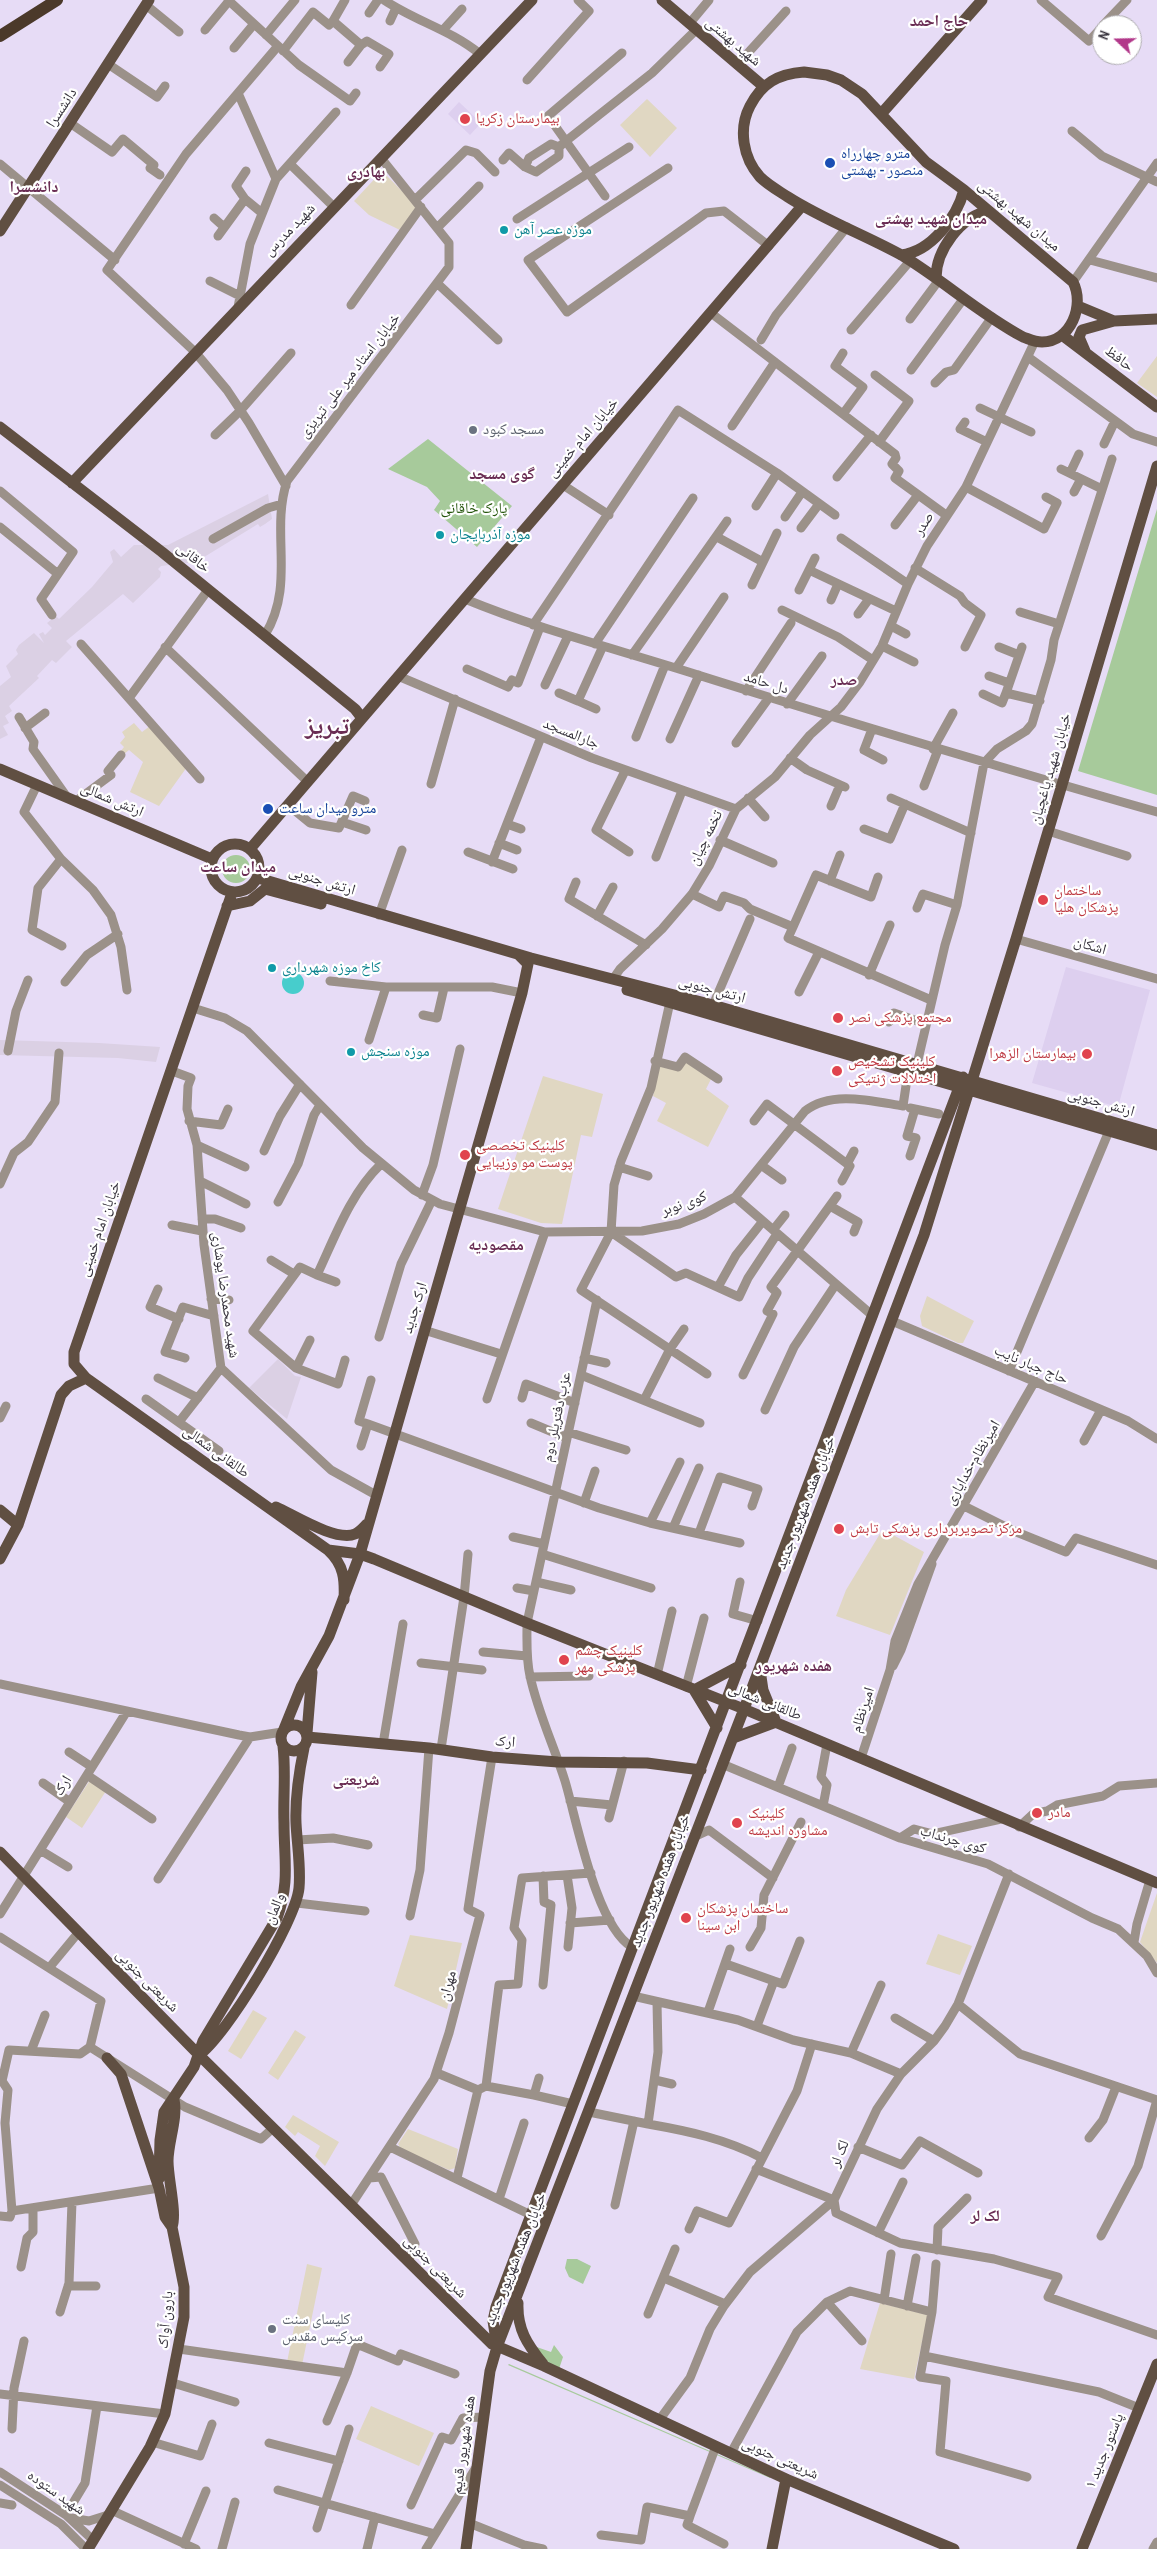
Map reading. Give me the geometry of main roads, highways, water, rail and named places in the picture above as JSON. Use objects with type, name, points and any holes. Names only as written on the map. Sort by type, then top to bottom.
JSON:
[{"type":"highway","points":[[0,36],[57,0]]},
{"type":"main road","name":"شهید مدرس","points":[[72,483],[195,352],[239,302],[334,207],[532,0]]},
{"type":"main road","points":[[882,113],[981,0]]},
{"type":"main road","name":"شهید بهشتى","points":[[663,1],[763,86]]},
{"type":"main road","name":"دانشسرا","points":[[0,231],[148,2]]},
{"type":"main road","name":"میدان شهید بهشتی","points":[[763,86],[772,80],[793,73],[827,75],[851,86],[882,113],[900,136],[926,162],[964,190],[1073,282],[1078,293],[1078,306]]},
{"type":"main road","points":[[763,86],[745,119],[743,132],[747,158],[761,177],[802,206],[847,227],[905,258],[1010,329],[1035,341],[1049,341],[1062,335],[1071,326],[1078,306],[1114,321]]},
{"type":"main road","points":[[905,258],[918,251],[941,230],[958,206],[964,190]]},
{"type":"main road","name":"خیابان امام خمینی","points":[[250,849],[308,782],[358,714],[398,676],[802,206]]},
{"type":"main road","points":[[937,279],[938,260],[952,236],[975,215],[989,211]]},
{"type":"main road","points":[[1086,353],[1079,337],[1082,330],[1114,321],[1157,319]]},
{"type":"main road","name":"حافظ","points":[[1062,335],[1157,407]]},
{"type":"main road","name":"خاقانی","points":[[0,427],[265,635],[358,714]]},
{"type":"main road","name":"خیابان شهید یاغچیان","points":[[967,1084],[1016,939],[1154,490],[1157,466]]},
{"type":"main road","name":"ارتش شمالی","points":[[0,769],[212,859]]},
{"type":"main road","points":[[232,844],[250,849],[259,865],[258,878],[250,888],[232,893],[220,888],[211,872],[212,859],[220,849],[232,844]]},
{"type":"main road","name":"ارتش جنوبی","points":[[258,878],[519,955],[713,1005],[912,1068]]},
{"type":"main road","points":[[227,906],[250,901],[265,889],[328,906],[350,905]]},
{"type":"main road","name":"خیابان امام خمینی","points":[[86,1378],[74,1364],[74,1352],[232,893]]},
{"type":"main road","points":[[519,955],[525,960],[528,968]]},
{"type":"main road","name":"ارتش جنوبی","points":[[528,968],[538,964],[1157,1136]]},
{"type":"main road","name":"ارک جدید","points":[[312,1668],[329,1636],[360,1554],[424,1330],[461,1209],[528,968]]},
{"type":"main road","name":"ارتش جنوبی","points":[[967,1084],[1108,1131],[1157,1145]]},
{"type":"main road","name":"خیابان هفده شهریور جدید","points":[[497,2347],[493,2326],[494,2313],[873,1316],[967,1084]]},
{"type":"main road","name":"خیابان هفده شهریور جدید","points":[[497,2347],[892,1321],[924,1235],[967,1084]]},
{"type":"main road","points":[[908,1227],[915,1226],[920,1228],[924,1235]]},
{"type":"main road","points":[[0,1558],[61,1395],[69,1386],[86,1378]]},
{"type":"main road","name":"طالقانی شمالی","points":[[86,1378],[328,1550],[360,1554],[690,1689],[776,1722],[1019,1827],[1154,1882]]},
{"type":"main road","points":[[248,1494],[333,1533],[346,1536],[356,1534],[368,1522]]},
{"type":"main road","points":[[0,1510],[14,1522]]},
{"type":"main road","points":[[328,1550],[339,1560],[343,1569],[344,1600]]},
{"type":"main road","points":[[717,1728],[690,1689],[741,1665]]},
{"type":"main road","points":[[733,1738],[776,1722],[763,1690],[760,1666]]},
{"type":"main road","points":[[283,1730],[295,1725],[302,1727],[306,1739],[293,1752],[283,1746],[280,1739],[283,1730],[312,1668]]},
{"type":"main road","name":"والمان","points":[[199,2055],[210,2047],[236,2011],[289,1922],[297,1903],[299,1886],[297,1840],[299,1777],[306,1739],[312,1668]]},
{"type":"main road","name":"ارک","points":[[306,1739],[435,1749],[492,1757],[558,1762],[667,1764],[701,1770]]},
{"type":"main road","name":"والمان","points":[[159,2188],[162,2121],[168,2105],[174,2100],[199,2055],[203,2041],[277,1918],[283,1903],[287,1860],[284,1823],[286,1772],[283,1746]]},
{"type":"main road","name":"شریعتی جنوبی","points":[[0,1852],[199,2055],[408,2262],[497,2347],[544,2366],[786,2479],[954,2549]]},
{"type":"main road","points":[[225,2004],[236,2011]]},
{"type":"main road","name":"بارون آواک","points":[[89,2546],[152,2442],[165,2414],[173,2383],[184,2317],[184,2287],[172,2227],[165,2217],[159,2188],[121,2074],[107,2058]]},
{"type":"main road","name":"والمان","points":[[172,2227],[174,2217],[168,2160],[171,2127],[176,2108],[174,2100]]},
{"type":"main road","points":[[518,2296],[518,2322],[521,2333],[544,2366]]},
{"type":"main road","name":"هفده شهریور قدیم","points":[[466,2549],[490,2371],[497,2347]]},
{"type":"main road","name":"پاستور جدید ۱","points":[[1082,2549],[1157,2364]]},
{"type":"main road","points":[[772,2549],[786,2479]]},
{"type":"place","name":"بیمارستان زکریا","points":[[465,119]]},
{"type":"place","name":"مترو چهارراه منصور - بهشتی","points":[[830,163]]},
{"type":"place","name":"موزه عصر آهن","points":[[504,230]]},
{"type":"place","name":"مسجد کبود","points":[[473,430]]},
{"type":"place","name":"موزه آذربایجان","points":[[440,535]]},
{"type":"place","name":"مترو میدان ساعت","points":[[268,809]]},
{"type":"place","name":"ساختمان پزشکان هلیا","points":[[1043,900]]},
{"type":"place","name":"کاخ موزه شهرداری","points":[[272,968]]},
{"type":"place","name":"مجتمع پزشکی نصر","points":[[838,1018]]},
{"type":"place","name":"موزه سنجش","points":[[351,1052]]},
{"type":"place","name":"بیمارستان الزهرا","points":[[1087,1054]]},
{"type":"place","name":"کلینیک تشخیص اختلالات ژنتیکی","points":[[837,1071]]},
{"type":"place","name":"کلینیک تخصصی پوست مو وزیبایی","points":[[465,1155]]},
{"type":"place","name":"مرکز تصویربرداری پزشکی تابش","points":[[839,1529]]},
{"type":"place","name":"کلینیک چشم پزشکی مهر","points":[[564,1660]]},
{"type":"place","name":"مادر","points":[[1037,1813]]},
{"type":"place","name":"کلینیک مشاوره اندیشه","points":[[737,1823]]},
{"type":"place","name":"ساختمان پزشکان ابن سینا","points":[[686,1918]]},
{"type":"place","name":"کلیسای سنت سرکیس مقدس","points":[[272,2329]]},
{"type":"district","name":"حاج احمد","points":[[939,22]]},
{"type":"district","name":"بهادری","points":[[366,173]]},
{"type":"district","name":"دانشسرا","points":[[34,188]]},
{"type":"district","name":"میدان شهید بهشتی","points":[[931,220]]},
{"type":"district","name":"گوی مسجد","points":[[502,475]]},
{"type":"district","name":"صدر","points":[[844,681]]},
{"type":"district","name":"تبریز","points":[[327,727]]},
{"type":"district","name":"میدان ساعت","points":[[238,868]]},
{"type":"district","name":"مقصودیه","points":[[496,1246]]},
{"type":"district","name":"هفده شهریور","points":[[794,1667]]},
{"type":"district","name":"شریعتی","points":[[356,1781]]},
{"type":"district","name":"لک لر","points":[[985,2217]]},
{"type":"park label","name":"پارک خاقانی","points":[[474,509]]}]
